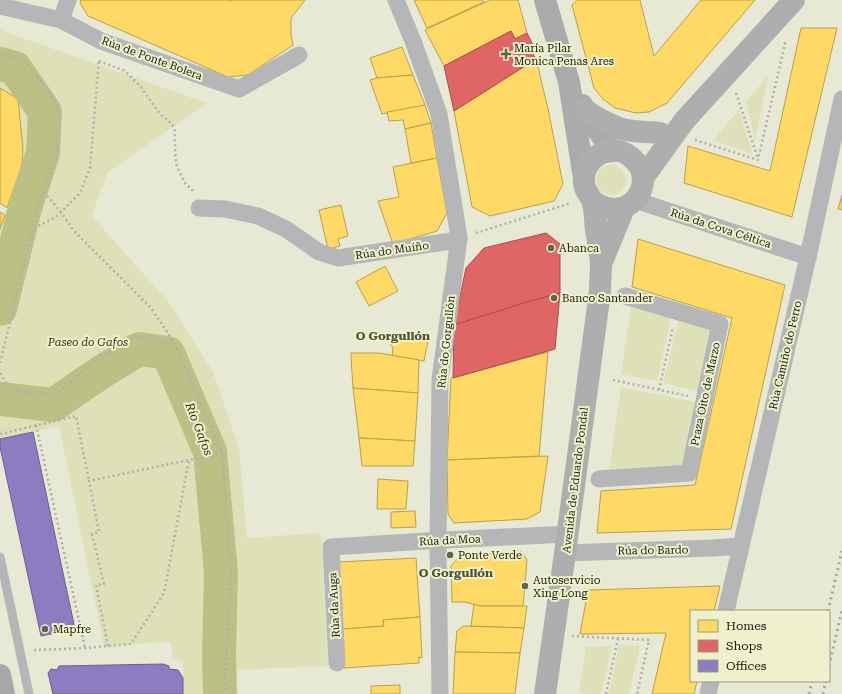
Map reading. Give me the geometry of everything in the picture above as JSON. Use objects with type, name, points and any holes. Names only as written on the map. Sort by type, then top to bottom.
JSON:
[{"type":"highway","points":[[0,675],[4,694]]},
{"type":"main road","name":"Avenida de Eduardo Pondal","points":[[545,0],[569,82],[601,265],[598,306],[545,694]]},
{"type":"main road","points":[[643,178],[673,129],[794,0]]},
{"type":"main road","name":"Avenida de Eduardo Pondal","points":[[569,82],[585,110],[617,152]]},
{"type":"main road","points":[[585,110],[610,124],[623,129],[637,131],[673,129]]},
{"type":"main road","points":[[617,152],[673,129]]},
{"type":"main road","points":[[603,152],[617,152],[631,156],[637,162],[643,178],[642,186],[640,194],[630,204],[616,209],[607,209],[599,206],[589,192],[586,170],[590,162],[596,156],[603,152]]},
{"type":"main road","name":"Avenida de Eduardo Pondal","points":[[601,265],[630,204]]},
{"type":"street","points":[[61,20],[68,0]]},
{"type":"street","name":"Rúa do Gorgullón","points":[[396,0],[413,41],[439,114],[459,238],[440,380],[438,540],[440,694]]},
{"type":"street","name":"Rúa de Ponte Bolera","points":[[0,6],[61,20],[101,41],[239,89],[299,55]]},
{"type":"street","name":"Rúa Camiño do Ferro","points":[[726,610],[808,257],[842,99]]},
{"type":"street","name":"Rúa da Cova Céltica","points":[[630,204],[808,257]]},
{"type":"street","name":"Rúa do Muíño","points":[[199,208],[226,209],[258,216],[286,229],[319,252],[338,258],[444,242],[459,238]]},
{"type":"street","name":"Praza Oito de Marzo","points":[[599,479],[689,473],[720,324],[625,296]]},
{"type":"street","name":"Rúa da Moa","points":[[331,547],[438,540],[566,543]]},
{"type":"street","name":"Rúa do Bardo","points":[[566,543],[713,548],[741,546]]},
{"type":"street","name":"Rúa da Auga","points":[[331,547],[337,663]]},
{"type":"street","points":[[708,694],[711,682]]},
{"type":"lane","points":[[0,557],[29,694]]},
{"type":"path","points":[[758,160],[786,38]]},
{"type":"path","points":[[33,228],[56,217],[80,193],[90,168],[101,41]]},
{"type":"path","points":[[0,53],[26,62],[58,104],[57,156],[38,208],[0,363]]},
{"type":"path","points":[[99,61],[125,72],[140,86],[160,114],[172,124],[175,131],[175,153],[177,167],[185,183],[194,190],[198,197],[200,202],[199,208]]},
{"type":"path","points":[[729,71],[758,160]]},
{"type":"path","points":[[673,129],[758,160]]},
{"type":"path","points":[[44,192],[61,212],[73,230],[151,308],[175,344],[196,388],[222,453],[231,576],[225,676],[226,694]]},
{"type":"path","points":[[459,238],[589,192]]},
{"type":"path","points":[[659,390],[677,311]]},
{"type":"path","points":[[0,373],[10,390],[56,395],[94,361],[135,336],[175,344]]},
{"type":"path","points":[[613,380],[704,399]]},
{"type":"path","points":[[0,434],[76,416],[99,532],[92,534],[104,584],[96,585],[108,646]]},
{"type":"path","points":[[36,425],[85,648]]},
{"type":"path","points":[[89,481],[222,453]]},
{"type":"path","points":[[20,651],[132,644],[164,593],[189,460]]},
{"type":"path","points":[[570,636],[649,640],[637,694]]},
{"type":"path","points":[[606,694],[618,638]]},
{"type":"green space","name":"Paseo do Gafos","points":[[0,30],[207,103],[107,173],[92,216],[171,305],[213,372],[239,448],[247,538],[321,533],[328,666],[226,670],[227,694],[183,694],[183,661],[173,660],[171,642],[104,646],[59,426],[0,439],[0,229],[22,165],[23,149],[18,99],[0,88]]},
{"type":"green space","points":[[768,76],[755,141],[746,101]]},
{"type":"green space","points":[[739,110],[753,154],[713,140]]},
{"type":"green space","points":[[611,165],[622,169],[626,180],[622,191],[611,195],[600,191],[596,180],[600,169]]},
{"type":"green space","points":[[632,301],[672,312],[657,381],[621,374]]},
{"type":"green space","points":[[680,315],[713,325],[699,392],[663,383]]},
{"type":"green space","points":[[621,387],[696,402],[683,465],[609,470]]},
{"type":"green space","points":[[619,645],[640,646],[629,694],[609,694]]},
{"type":"green space","points":[[612,646],[601,694],[587,694],[579,692],[586,647]]},
{"type":"building: Homes","points":[[81,0],[305,0],[291,18],[293,45],[248,75],[228,77],[88,16],[80,3]]},
{"type":"building: Homes","points":[[414,0],[483,0],[484,2],[427,28]]},
{"type":"building: Homes","points":[[490,0],[518,0],[527,33],[515,39],[511,31],[444,66],[425,30]]},
{"type":"building: Homes","points":[[577,0],[640,0],[654,56],[701,0],[755,0],[667,103],[649,112],[636,113],[615,108],[603,99],[594,88],[572,5]]},
{"type":"building: Homes","points":[[801,28],[837,28],[792,217],[684,183],[688,146],[770,171]]},
{"type":"building: Homes","points":[[402,47],[413,75],[377,78],[370,58]]},
{"type":"building: Homes","points":[[536,59],[563,184],[554,201],[490,216],[472,207],[454,111]]},
{"type":"building: Homes","points":[[413,75],[425,105],[382,114],[370,80]]},
{"type":"building: Homes","points":[[0,88],[18,99],[23,149],[22,165],[7,208],[0,203]]},
{"type":"building: Homes","points":[[425,105],[431,123],[405,129],[403,120],[389,121],[387,112]]},
{"type":"building: Homes","points":[[431,123],[437,158],[411,163],[405,129]]},
{"type":"building: Homes","points":[[437,158],[447,213],[437,231],[393,244],[378,201],[399,197],[393,167]]},
{"type":"building: Homes","points":[[842,195],[842,210],[838,209]]},
{"type":"building: Homes","points":[[341,205],[348,236],[338,239],[340,246],[328,249],[319,210]]},
{"type":"building: Homes","points":[[0,212],[5,215],[0,229]]},
{"type":"building: Homes","points":[[638,239],[785,285],[731,529],[597,533],[601,491],[695,485],[732,318],[632,287]]},
{"type":"building: Homes","points":[[385,266],[398,291],[369,306],[356,282]]},
{"type":"building: Homes","points":[[403,334],[429,336],[424,361],[392,356],[393,348],[390,344]]},
{"type":"building: Homes","points":[[548,352],[539,456],[447,460],[451,378]]},
{"type":"building: Homes","points":[[351,353],[379,353],[419,360],[418,393],[353,388]]},
{"type":"building: Homes","points":[[353,388],[418,393],[415,441],[359,438]]},
{"type":"building: Homes","points":[[359,438],[415,441],[413,466],[362,466]]},
{"type":"building: Homes","points":[[548,456],[540,512],[527,519],[454,523],[448,514],[447,460]]},
{"type":"building: Homes","points":[[378,479],[408,481],[406,509],[377,509]]},
{"type":"building: Homes","points":[[415,511],[416,527],[391,528],[391,512]]},
{"type":"building: Homes","points":[[521,551],[527,560],[523,606],[480,606],[465,602],[452,602],[451,566],[460,556]]},
{"type":"building: Homes","points":[[416,558],[420,617],[383,620],[384,626],[342,629],[339,562]]},
{"type":"building: Homes","points":[[720,586],[714,610],[690,610],[690,682],[697,682],[694,694],[652,694],[666,633],[580,634],[588,590]]},
{"type":"building: Homes","points":[[474,604],[480,606],[527,606],[524,628],[471,626]]},
{"type":"building: Homes","points":[[420,617],[422,658],[419,657],[419,663],[344,668],[342,629],[384,626],[383,620]]},
{"type":"building: Homes","points":[[463,626],[524,628],[520,653],[455,652],[457,631]]},
{"type":"building: Homes","points":[[455,652],[520,653],[515,694],[453,694]]},
{"type":"building: Homes","points":[[400,685],[400,694],[371,694],[371,686]]},
{"type":"building: Shops","points":[[511,31],[515,39],[527,33],[533,45],[531,46],[536,59],[454,111],[444,66]]},
{"type":"building: Shops","points":[[546,233],[560,244],[560,293],[454,325],[466,268],[484,248]]},
{"type":"building: Shops","points":[[560,293],[555,349],[453,378],[454,325]]},
{"type":"building: Offices","points":[[33,432],[75,629],[41,636],[0,447],[0,439]]},
{"type":"building: Offices","points":[[163,664],[169,666],[169,669],[178,670],[183,678],[183,694],[53,694],[48,673],[51,669],[57,670],[59,666]]},
{"type":"waterway","name":"Río Gafos","points":[[0,64],[15,68],[45,112],[43,153],[25,208],[0,309]]},
{"type":"waterway","name":"Río Gafos","points":[[0,399],[53,405],[103,371],[139,349],[168,353],[210,452],[221,572],[219,655],[220,694]]},
{"type":"railway","points":[[828,610],[842,551]]},
{"type":"railway","points":[[830,662],[842,610]]},
{"type":"railway","points":[[809,694],[812,682]]},
{"type":"railway","points":[[823,694],[826,682]]},
{"type":"place","name":"María Pilar Monica Penas Ares","points":[[506,54]]},
{"type":"place","name":"Abanca","points":[[551,248]]},
{"type":"place","name":"Banco Santander","points":[[554,298]]},
{"type":"place","name":"Ponte Verde","points":[[450,555]]},
{"type":"place","name":"Autoservicio Xing Long","points":[[525,586]]},
{"type":"place","name":"Mapfre","points":[[45,629]]},
{"type":"district","name":"O Gorgullón","points":[[393,336]]},
{"type":"district","name":"O Gorgullón","points":[[456,573]]}]
